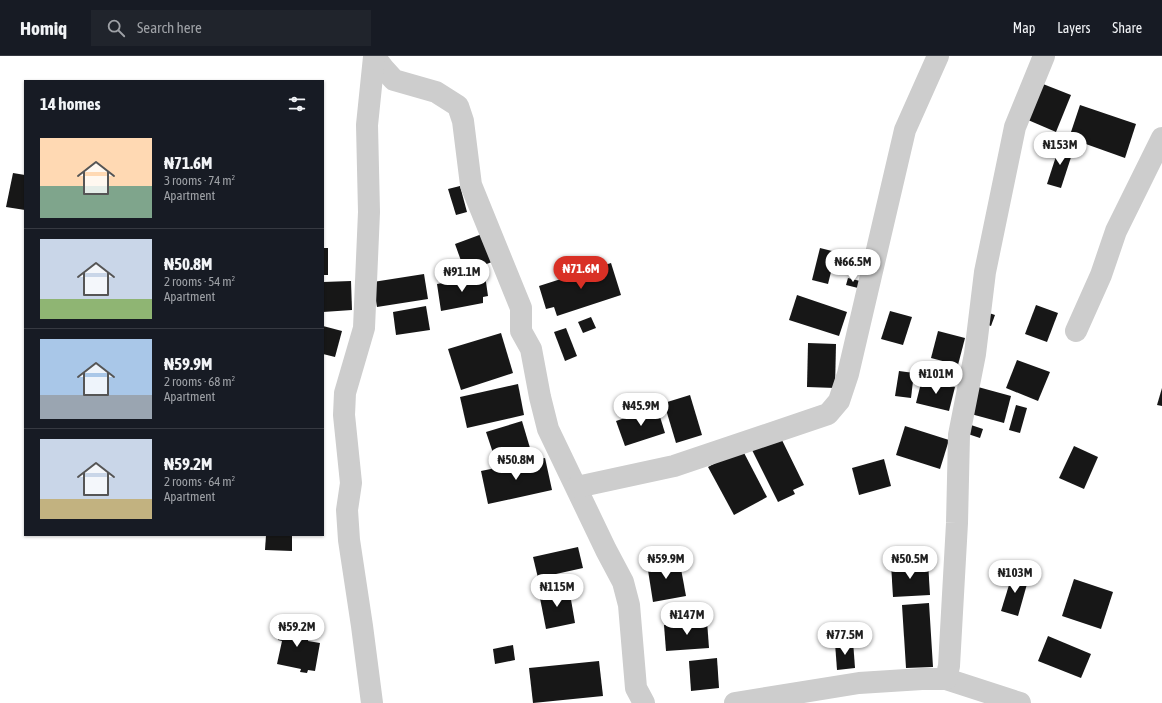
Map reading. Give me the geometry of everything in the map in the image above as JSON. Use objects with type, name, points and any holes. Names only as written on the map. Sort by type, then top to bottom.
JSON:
[{"type":"street","points":[[577,487],[674,466],[828,414],[839,401],[848,374],[905,130],[938,56]]},
{"type":"street","points":[[946,679],[949,666],[957,523],[959,435],[974,354],[985,272],[1015,127],[1044,56]]},
{"type":"street","points":[[374,57],[394,80],[436,92],[458,106],[463,121],[471,185],[522,308],[521,331],[531,349],[548,429],[623,582],[629,605],[636,688],[643,702]]},
{"type":"street","points":[[372,703],[349,540],[347,510],[352,483],[344,414],[345,393],[364,328],[368,212],[367,125],[374,57]]},
{"type":"street","points":[[1076,331],[1101,275],[1116,231],[1162,138]]},
{"type":"street","points":[[735,703],[859,683],[946,679],[1020,703]]},
{"type":"building","points":[[1043,84],[1071,95],[1056,132],[1028,120]]},
{"type":"building","points":[[1080,105],[1136,124],[1125,158],[1069,138]]},
{"type":"building","points":[[1060,144],[1074,148],[1061,188],[1047,184]]},
{"type":"building","points":[[13,173],[24,175],[24,210],[6,207]]},
{"type":"building","points":[[460,186],[467,212],[456,215],[448,189]]},
{"type":"building","points":[[482,234],[492,262],[465,272],[455,244]]},
{"type":"building","points":[[324,248],[328,248],[328,275],[324,275]]},
{"type":"building","points":[[820,248],[836,252],[828,284],[812,280]]},
{"type":"building","points":[[611,263],[621,295],[557,316],[554,307],[546,309],[539,286]]},
{"type":"building","points":[[424,274],[428,299],[377,307],[373,282]]},
{"type":"building","points":[[485,275],[488,296],[483,297],[483,303],[441,311],[437,284]]},
{"type":"building","points":[[848,278],[860,281],[858,288],[846,285]]},
{"type":"building","points":[[351,281],[352,310],[324,312],[324,282]]},
{"type":"building","points":[[797,295],[847,312],[839,336],[789,320]]},
{"type":"building","points":[[1036,305],[1058,313],[1047,342],[1025,334]]},
{"type":"building","points":[[426,306],[430,330],[396,335],[393,312]]},
{"type":"building","points":[[890,311],[912,317],[903,345],[881,339]]},
{"type":"building","points":[[989,313],[995,315],[991,326],[985,324]]},
{"type":"building","points":[[591,317],[596,328],[583,333],[578,322]]},
{"type":"building","points":[[324,326],[342,331],[335,357],[324,354]]},
{"type":"building","points":[[566,328],[577,356],[565,361],[554,332]]},
{"type":"building","points":[[938,331],[965,338],[958,365],[931,358]]},
{"type":"building","points":[[501,333],[513,373],[461,390],[448,349]]},
{"type":"building","points":[[808,343],[836,344],[835,388],[807,387]]},
{"type":"building","points":[[1017,360],[1050,372],[1038,401],[1006,388]]},
{"type":"building","points":[[899,371],[914,373],[911,398],[895,396]]},
{"type":"building","points":[[922,379],[955,387],[949,411],[916,403]]},
{"type":"building","points":[[518,384],[524,415],[467,428],[460,397]]},
{"type":"building","points":[[978,387],[1011,396],[1004,423],[971,414]]},
{"type":"building","points":[[1162,388],[1162,406],[1157,405]]},
{"type":"building","points":[[690,395],[702,435],[676,443],[664,403]]},
{"type":"building","points":[[1016,405],[1027,408],[1020,433],[1009,430]]},
{"type":"building","points":[[657,407],[665,433],[625,446],[616,421]]},
{"type":"building","points":[[522,421],[530,448],[495,459],[486,432]]},
{"type":"building","points":[[971,425],[983,429],[980,438],[968,434]]},
{"type":"building","points":[[905,426],[949,440],[940,469],[896,455]]},
{"type":"building","points":[[780,436],[804,485],[793,490],[795,494],[778,502],[752,450]]},
{"type":"building","points":[[1074,446],[1098,457],[1084,489],[1059,478]]},
{"type":"building","points":[[742,449],[767,497],[734,515],[708,467]]},
{"type":"building","points":[[545,458],[552,490],[488,504],[481,471]]},
{"type":"building","points":[[884,459],[891,486],[859,495],[852,468]]},
{"type":"building","points":[[266,536],[292,536],[292,551],[265,550]]},
{"type":"building","points":[[578,547],[583,568],[538,578],[533,557]]},
{"type":"building","points":[[679,558],[686,596],[653,602],[647,564]]},
{"type":"building","points":[[928,562],[930,595],[893,597],[891,564]]},
{"type":"building","points":[[1013,572],[1029,577],[1018,616],[1001,611]]},
{"type":"building","points":[[1074,579],[1113,592],[1101,629],[1062,616]]},
{"type":"building","points":[[569,588],[575,623],[546,629],[539,593]]},
{"type":"building","points":[[929,603],[933,667],[906,668],[902,605]]},
{"type":"building","points":[[707,621],[709,648],[666,651],[664,625]]},
{"type":"building","points":[[281,622],[310,627],[308,641],[320,643],[315,671],[308,670],[307,673],[300,672],[301,669],[277,664],[282,641],[278,640]]},
{"type":"building","points":[[1048,636],[1091,654],[1081,678],[1038,661]]},
{"type":"building","points":[[853,641],[855,668],[837,670],[835,643]]},
{"type":"building","points":[[513,645],[515,660],[495,664],[493,649]]},
{"type":"building","points":[[717,658],[719,688],[691,691],[689,661]]},
{"type":"building","points":[[599,661],[603,696],[533,703],[529,668]]}]
